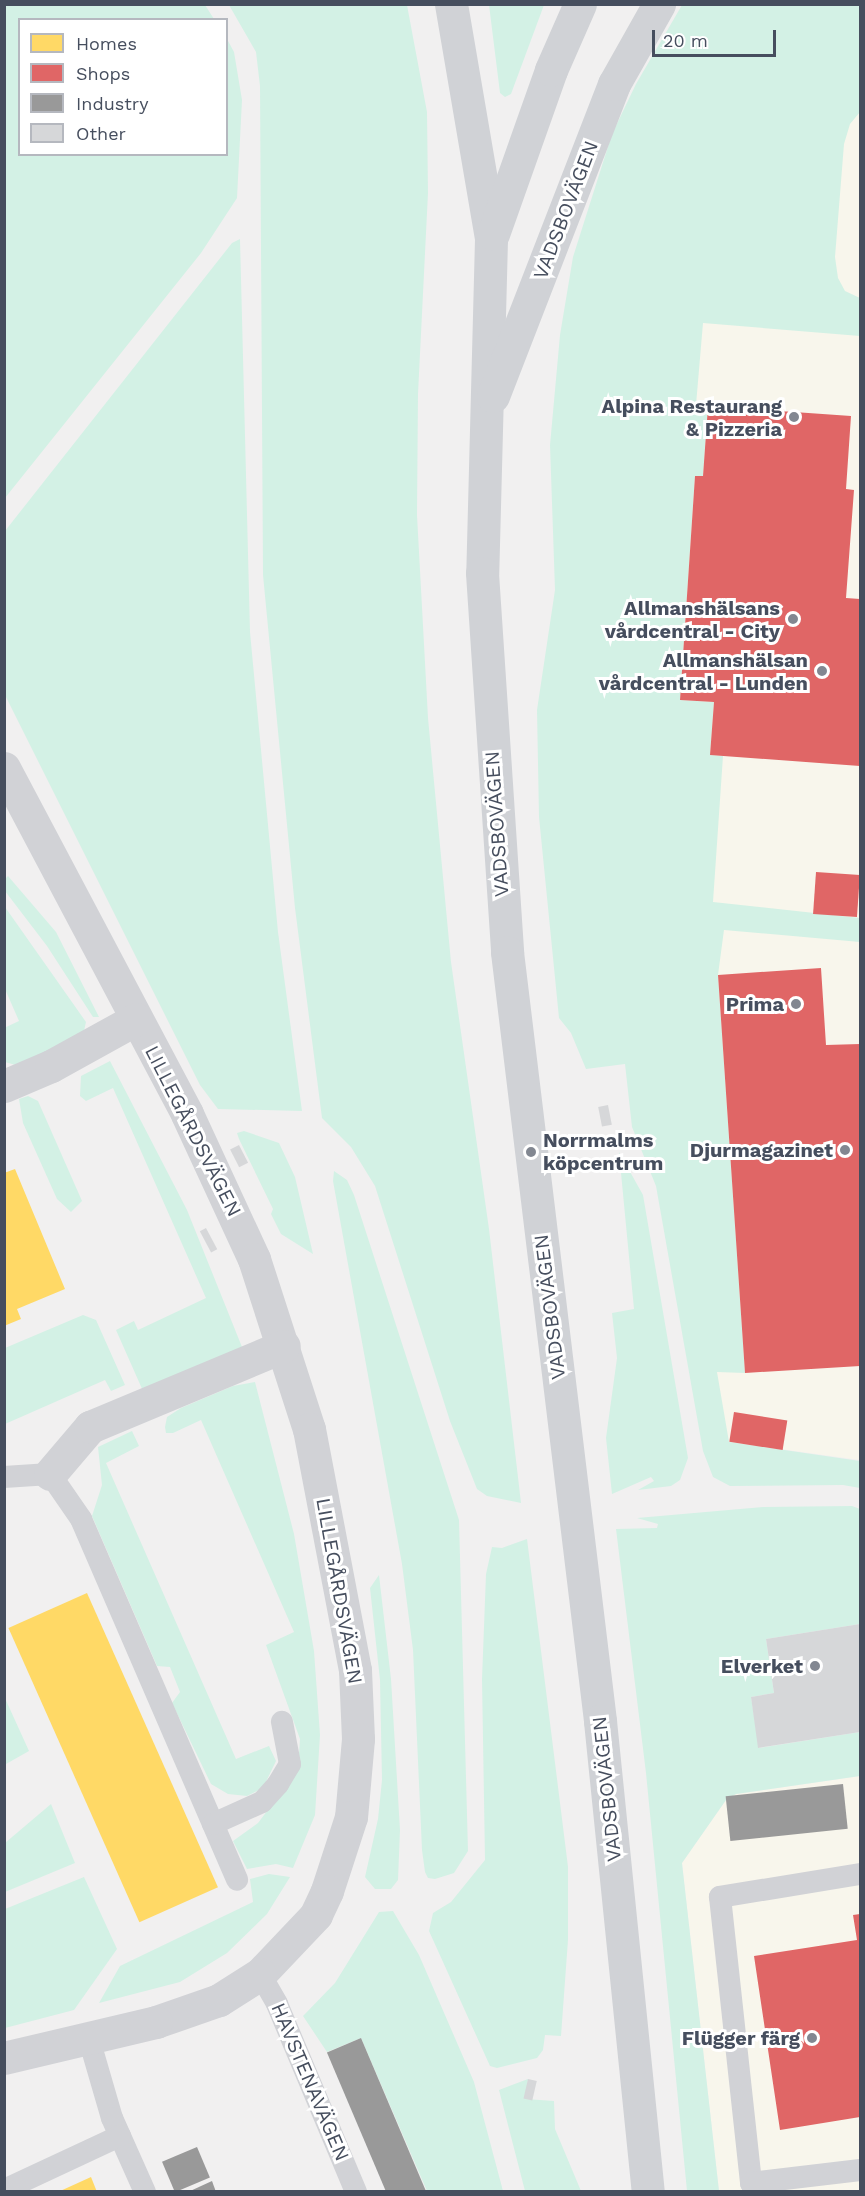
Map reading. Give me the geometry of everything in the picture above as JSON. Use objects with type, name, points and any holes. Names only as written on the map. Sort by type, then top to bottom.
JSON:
[{"type":"main road","name":"VADSBOVÄGEN","points":[[451,4],[491,238],[483,420],[482,573],[507,952],[600,1721],[648,2192]]},
{"type":"main road","name":"VADSBOVÄGEN","points":[[491,238],[551,70],[580,4]]},
{"type":"main road","name":"VADSBOVÄGEN","points":[[483,420],[614,84],[659,4]]},
{"type":"street","name":"LILLEGÅRDSVÄGEN","points":[[4,768],[136,1019],[244,1233],[284,1346],[309,1429],[356,1670],[358,1739],[351,1817],[327,1891],[316,1915],[260,1974],[219,2000],[156,2022],[4,2058]]},
{"type":"street","points":[[4,1086],[51,1066],[136,1019]]},
{"type":"street","points":[[50,1474],[90,1427],[284,1346]]},
{"type":"lane","points":[[4,1477],[50,1474],[81,1519],[237,1880]]},
{"type":"lane","points":[[213,1824],[262,1802],[278,1784],[290,1764],[282,1722]]},
{"type":"lane","points":[[861,1874],[720,1897],[751,2183],[861,2170]]},
{"type":"lane","name":"HAVSTENAVÄGEN","points":[[260,1974],[277,2004],[356,2192]]},
{"type":"lane","points":[[89,2039],[120,2136],[145,2192]]},
{"type":"lane","points":[[4,2190],[120,2136]]},
{"type":"shaded area","points":[[860,5],[860,1460],[729,1442],[696,1330],[639,275]]},
{"type":"shaded area","points":[[860,1776],[860,2191],[719,2191],[682,1863],[726,1800],[736,1794]]},
{"type":"green space","points":[[5,4],[205,5],[213,18],[18,18],[18,156],[228,156],[228,41],[234,52],[242,100],[237,198],[201,253],[5,498]]},
{"type":"green space","points":[[229,5],[407,5],[427,112],[428,193],[418,394],[417,515],[428,718],[451,962],[489,1229],[521,1503],[487,1496],[477,1489],[450,1421],[375,1186],[351,1147],[322,1118],[295,908],[263,575],[260,86],[256,52]]},
{"type":"green space","points":[[489,5],[544,5],[511,94],[505,97],[500,93]]},
{"type":"green space","points":[[682,5],[860,5],[860,112],[850,124],[844,144],[835,257],[838,278],[845,291],[860,298],[860,336],[703,323],[696,405],[708,406],[703,476],[695,476],[680,700],[714,702],[710,755],[723,756],[713,902],[860,918],[860,942],[724,930],[718,975],[745,1373],[717,1372],[729,1442],[860,1461],[860,1488],[843,1485],[730,1486],[713,1477],[703,1451],[656,1186],[632,1127],[625,1064],[586,1069],[571,1033],[559,1018],[539,817],[537,710],[555,590],[550,445],[560,335],[573,257],[612,134],[636,84]]},
{"type":"green space","points":[[240,239],[250,632],[278,932],[302,1111],[218,1109],[200,1085],[5,695],[5,531],[232,243]]},
{"type":"green space","points":[[8,876],[56,932],[99,1017],[93,1017],[47,946],[5,891],[5,879]]},
{"type":"green space","points":[[5,907],[86,1022],[84,1031],[19,1066],[5,1062],[4,1028],[19,1021],[5,989]]},
{"type":"green space","points":[[110,1061],[187,1210],[242,1347],[143,1391],[116,1330],[134,1321],[138,1330],[206,1298],[113,1088],[86,1101],[80,1096],[81,1076]]},
{"type":"green space","points":[[28,1096],[38,1101],[82,1201],[71,1212],[57,1199],[23,1123],[19,1099]]},
{"type":"green space","points":[[244,1131],[279,1143],[295,1177],[313,1254],[281,1234],[271,1214],[273,1209],[239,1139],[237,1133]]},
{"type":"green space","points":[[619,1152],[643,1195],[688,1458],[680,1480],[671,1486],[638,1490],[654,1481],[651,1477],[612,1494],[606,1438],[617,1358],[612,1313],[634,1309]]},
{"type":"green space","points":[[334,1171],[347,1180],[354,1195],[459,1520],[468,1851],[454,1873],[435,1879],[428,1878],[425,1872],[422,1850],[413,1650],[402,1564],[333,1181]]},
{"type":"green space","points":[[83,1315],[96,1320],[125,1385],[111,1391],[105,1380],[5,1424],[5,1348]]},
{"type":"green space","points":[[255,1382],[294,1534],[314,1651],[320,1735],[315,1815],[293,1868],[276,1864],[247,1869],[233,1841],[258,1823],[298,1770],[300,1739],[266,1645],[294,1632],[201,1420],[173,1433],[166,1433],[165,1427],[167,1417],[181,1408],[233,1386]]},
{"type":"green space","points":[[132,1431],[139,1446],[106,1463],[236,1759],[269,1746],[276,1761],[263,1788],[247,1796],[228,1794],[211,1784],[172,1703],[180,1692],[170,1667],[157,1666],[92,1516],[102,1485],[98,1447]]},
{"type":"green space","points":[[852,1506],[860,1509],[860,1624],[766,1639],[774,1693],[751,1697],[759,1748],[860,1732],[860,1776],[736,1794],[726,1800],[682,1863],[719,2191],[687,2191],[646,1773],[616,1529],[657,1528],[658,1524],[637,1518],[763,1507]]},
{"type":"green space","points":[[527,1539],[568,1867],[568,1940],[561,2036],[545,2035],[543,2050],[537,2058],[497,2068],[490,2066],[429,1931],[433,1913],[451,1902],[485,1860],[482,1679],[486,1574],[492,1547],[502,1548]]},
{"type":"green space","points":[[379,1575],[391,1679],[400,1830],[398,1880],[391,1889],[375,1889],[365,1877],[378,1819],[382,1780],[380,1680],[370,1588]]},
{"type":"green space","points":[[4,1696],[29,1751],[6,1764],[4,1763]]},
{"type":"green space","points":[[51,1804],[75,1863],[5,1892],[5,1843]]},
{"type":"green space","points":[[269,1874],[290,1877],[267,1914],[227,1953],[180,1982],[99,2003],[120,1966],[253,1902],[250,1879]]},
{"type":"green space","points":[[84,1877],[117,1949],[74,2010],[5,2028],[5,1909]]},
{"type":"green space","points":[[393,1911],[419,1955],[474,2082],[503,2191],[427,2191],[361,2038],[327,2052],[303,2016],[335,1983],[379,1912]]},
{"type":"green space","points":[[528,2079],[526,2099],[554,2101],[555,2129],[581,2191],[525,2191],[499,2090]]},
{"type":"building: Homes","points":[[15,1169],[65,1289],[17,1309],[21,1319],[4,1326],[4,1173]]},
{"type":"building: Homes","points":[[87,1593],[218,1887],[139,1922],[8,1628]]},
{"type":"building: Homes","points":[[91,2177],[97,2192],[58,2192]]},
{"type":"building: Shops","points":[[708,406],[851,416],[846,489],[854,490],[846,598],[860,599],[860,766],[710,755],[714,702],[680,700],[695,476],[703,476]]},
{"type":"building: Shops","points":[[816,872],[860,875],[857,917],[813,914]]},
{"type":"building: Shops","points":[[821,968],[826,1045],[860,1044],[860,1366],[745,1373],[718,975]]},
{"type":"building: Shops","points":[[734,1412],[787,1420],[783,1450],[729,1442]]},
{"type":"building: Shops","points":[[860,1914],[860,2117],[780,2130],[754,1956],[857,1940],[853,1915]]},
{"type":"building: Industry","points":[[843,1784],[848,1829],[730,1841],[726,1796]]},
{"type":"building: Industry","points":[[361,2038],[426,2192],[386,2192],[327,2052]]},
{"type":"building: Industry","points":[[197,2147],[210,2177],[175,2192],[162,2162]]},
{"type":"building: Industry","points":[[212,2181],[216,2192],[188,2192]]},
{"type":"building: Other","points":[[608,1105],[612,1125],[602,1127],[598,1107]]},
{"type":"building: Other","points":[[239,1145],[248,1163],[239,1167],[230,1150]]},
{"type":"building: Other","points":[[206,1228],[217,1249],[211,1252],[200,1231]]},
{"type":"building: Other","name":"Elverket","points":[[860,1624],[860,1732],[758,1748],[751,1697],[774,1693],[766,1639]]},
{"type":"building: Other","points":[[528,2079],[537,2081],[532,2101],[524,2098]]},
{"type":"place","name":"Alpina Restaurang & Pizzeria","points":[[794,417]]},
{"type":"place","name":"Allmanshälsans vårdcentral - City","points":[[793,619]]},
{"type":"place","name":"Allmanshälsan vårdcentral - Lunden","points":[[822,671]]},
{"type":"place","name":"Prima","points":[[796,1004]]},
{"type":"place","name":"Djurmagazinet","points":[[845,1150]]},
{"type":"place","name":"Norrmalms köpcentrum","points":[[531,1152]]},
{"type":"place","name":"Elverket","points":[[815,1666]]},
{"type":"place","name":"Flügger färg","points":[[812,2038]]}]
